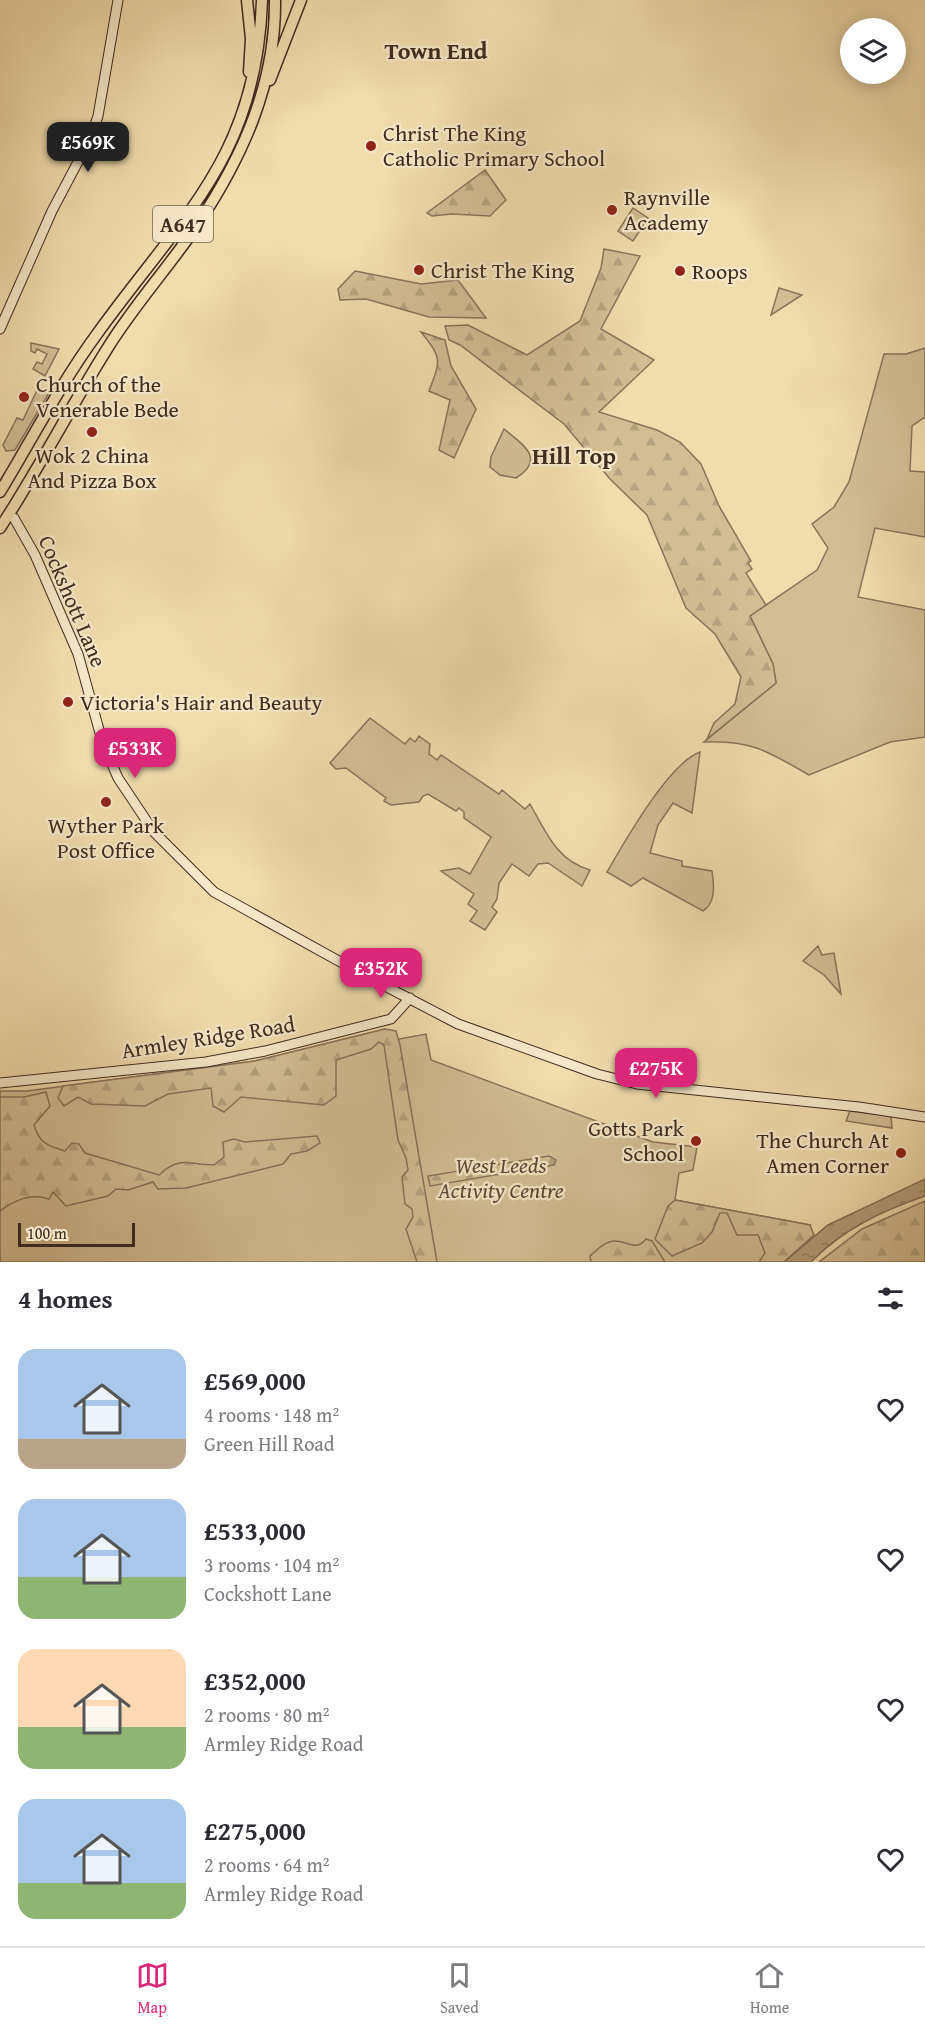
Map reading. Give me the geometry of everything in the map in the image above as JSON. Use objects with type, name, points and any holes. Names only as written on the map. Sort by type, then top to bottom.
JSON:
[{"type":"main road","name":"A647","points":[[247,0],[251,39],[247,105]]},
{"type":"main road","name":"A647","points":[[0,492],[87,348],[202,196],[233,140],[247,105],[258,58],[262,0]]},
{"type":"main road","name":"A647","points":[[260,102],[274,36],[275,0]]},
{"type":"main road","name":"A647","points":[[0,528],[4,517],[106,350],[197,225],[231,171],[279,61],[301,0]]},
{"type":"main road","points":[[0,492],[4,517]]},
{"type":"street","points":[[0,328],[52,211],[90,139],[98,116],[118,0]]},
{"type":"street","name":"Cockshott Lane","points":[[4,517],[14,518],[34,555],[78,654],[105,751],[118,778],[154,832],[214,892],[410,998]]},
{"type":"street","points":[[410,998],[458,1024],[619,1080],[906,1112],[925,1117]]},
{"type":"street","name":"Armley Ridge Road","points":[[0,1083],[206,1062],[265,1051],[391,1019],[410,998]]},
{"type":"green space","points":[[485,170],[506,200],[490,216],[452,214],[432,216],[427,213]]},
{"type":"green space","points":[[633,208],[648,218],[633,241],[618,231]]},
{"type":"green space","points":[[604,249],[640,256],[601,329],[654,360],[599,412],[657,430],[680,442],[701,464],[719,506],[751,561],[748,563],[752,569],[746,573],[766,605],[750,616],[773,664],[776,683],[707,739],[714,723],[735,704],[741,677],[715,634],[686,608],[647,515],[610,479],[564,424],[460,345],[449,340],[445,326],[468,325],[527,355],[580,321],[601,268]]},
{"type":"green space","points":[[355,271],[421,284],[458,280],[486,318],[429,317],[366,299],[340,300],[338,289]]},
{"type":"green space","points":[[779,288],[802,295],[771,315]]},
{"type":"green space","points":[[421,332],[445,340],[451,366],[476,409],[454,458],[439,450],[450,400],[429,391],[436,372],[437,360],[433,348]]},
{"type":"green space","points":[[31,343],[59,349],[45,376],[33,369],[37,362],[42,364],[47,354],[37,349],[35,353],[31,351]]},
{"type":"green space","points":[[925,348],[925,417],[912,426],[910,471],[925,472],[925,537],[875,528],[858,597],[925,610],[925,737],[890,742],[809,775],[771,754],[748,745],[704,742],[776,683],[773,664],[750,616],[817,570],[828,548],[812,524],[834,507],[849,482],[884,354],[906,354]]},
{"type":"green space","points":[[38,388],[49,393],[15,450],[6,451],[3,445],[17,418],[23,420]]},
{"type":"green space","points":[[504,429],[524,446],[531,458],[525,471],[516,478],[500,475],[490,467],[491,457]]},
{"type":"green space","points":[[370,718],[405,744],[410,738],[415,742],[419,736],[430,744],[429,754],[437,760],[441,755],[499,794],[502,790],[525,809],[530,804],[547,835],[561,853],[579,866],[590,870],[582,886],[548,863],[538,864],[529,876],[512,864],[499,883],[497,899],[492,907],[497,912],[485,930],[470,921],[477,911],[468,904],[474,894],[441,871],[459,868],[470,874],[491,837],[464,818],[464,812],[459,808],[456,811],[428,794],[423,796],[419,802],[391,805],[384,801],[386,798],[346,768],[336,769],[330,763]]},
{"type":"green space","points":[[700,752],[692,813],[673,803],[658,825],[650,853],[682,861],[682,866],[712,871],[712,899],[703,911],[643,878],[631,886],[607,872],[636,823],[662,787],[688,759]]},
{"type":"green space","points":[[818,946],[822,955],[834,953],[841,994],[824,975],[803,961]]},
{"type":"green space","name":"West Leeds Activity Centre","points":[[385,1029],[394,1040],[426,1034],[431,1060],[653,1142],[697,1147],[693,1170],[679,1173],[675,1200],[810,1225],[776,1262],[0,1262],[0,1091],[27,1091],[255,1061]]},
{"type":"green space","points":[[385,1029],[396,1031],[400,1045],[437,1262],[417,1262],[406,1229],[413,1217],[412,1209],[405,1204],[402,1177],[408,1170],[406,1158],[398,1140],[384,1045],[379,1042],[371,1049],[336,1060],[336,1096],[324,1105],[241,1097],[224,1112],[213,1106],[211,1088],[168,1094],[145,1106],[91,1104],[78,1097],[64,1106],[58,1098],[63,1086],[255,1061]]},
{"type":"green space","points":[[46,1092],[50,1106],[34,1125],[45,1143],[65,1151],[72,1143],[79,1144],[85,1153],[159,1175],[179,1163],[214,1165],[224,1157],[223,1142],[234,1139],[245,1142],[317,1136],[320,1143],[307,1151],[291,1154],[283,1164],[186,1188],[158,1189],[153,1182],[128,1190],[116,1189],[108,1196],[66,1206],[53,1192],[49,1199],[29,1197],[0,1211],[0,1097],[24,1097]]},
{"type":"green space","points":[[850,1111],[891,1116],[892,1128],[846,1121]]},
{"type":"green space","points":[[549,1156],[556,1160],[554,1165],[430,1186],[428,1176]]},
{"type":"green space","points":[[675,1200],[810,1225],[814,1235],[784,1262],[759,1262],[765,1253],[758,1235],[737,1235],[727,1213],[720,1213],[712,1232],[702,1243],[672,1256],[655,1239],[668,1206]]},
{"type":"green space","points":[[925,1201],[925,1262],[819,1262],[862,1229]]},
{"type":"green space","points":[[646,1239],[652,1241],[665,1262],[591,1262],[590,1256],[608,1242],[619,1241],[639,1245]]},
{"type":"water","points":[[925,1179],[925,1196],[864,1222],[836,1240],[811,1262],[784,1262],[828,1225]]},
{"type":"place","name":"Christ The King Catholic Primary School","points":[[371,146]]},
{"type":"place","name":"Raynville Academy","points":[[612,210]]},
{"type":"place","name":"Christ The King","points":[[419,270]]},
{"type":"place","name":"Roops","points":[[680,271]]},
{"type":"place","name":"Church of the Venerable Bede","points":[[24,397]]},
{"type":"place","name":"Wok 2 China And Pizza Box","points":[[92,432]]},
{"type":"place","name":"Victoria's Hair and Beauty","points":[[68,702]]},
{"type":"place","name":"Wyther Park Post Office","points":[[106,802]]},
{"type":"place","name":"Gotts Park School","points":[[696,1141]]},
{"type":"place","name":"The Church At Amen Corner","points":[[901,1153]]},
{"type":"district","name":"Town End","points":[[436,50]]},
{"type":"district","name":"Hill Top","points":[[574,455]]}]
